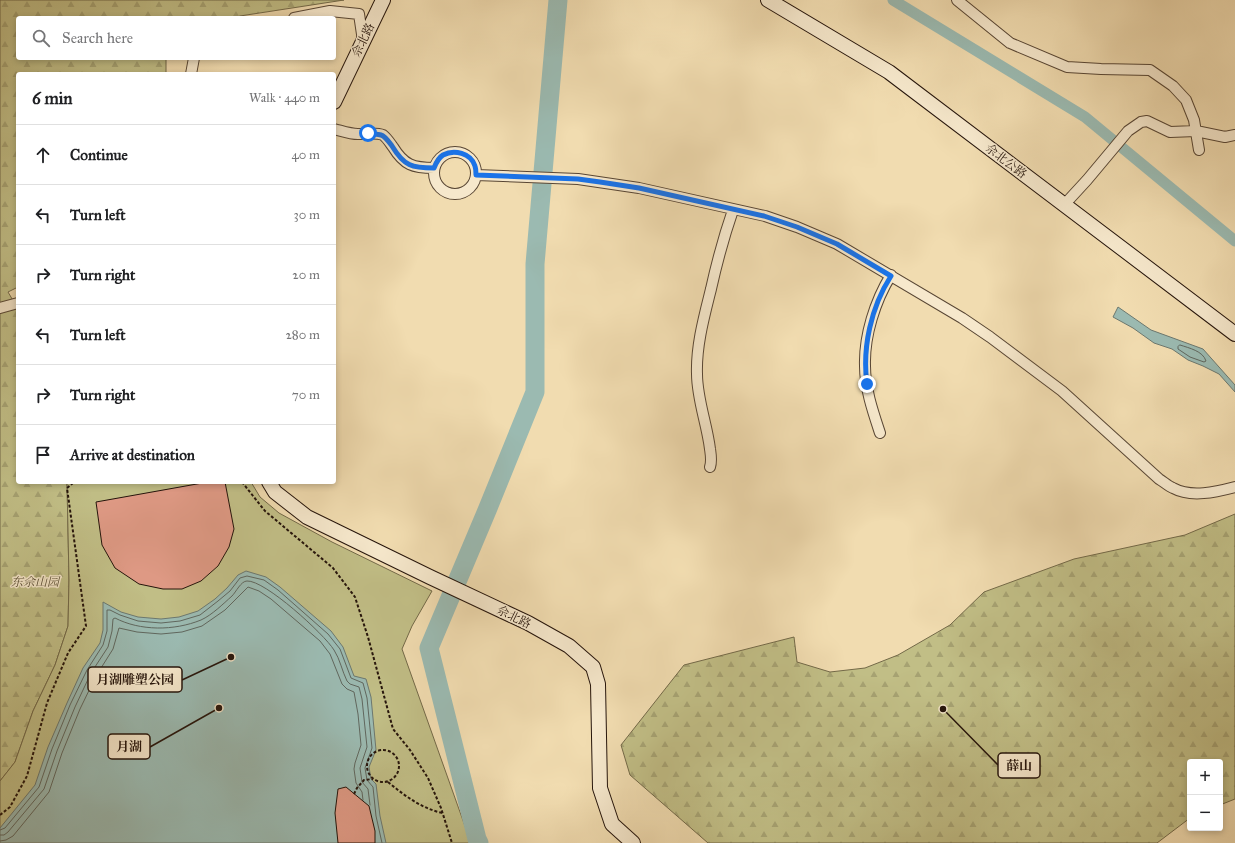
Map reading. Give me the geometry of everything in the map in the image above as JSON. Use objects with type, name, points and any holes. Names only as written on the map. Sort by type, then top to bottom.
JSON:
[{"type":"main road","name":"佘北路","points":[[336,98],[382,0]]},
{"type":"main road","name":"佘北公路","points":[[768,0],[889,72],[1235,334]]},
{"type":"main road","name":"佘北路","points":[[270,484],[275,492],[307,517],[430,578],[528,623],[568,646],[593,667],[598,684],[600,788],[612,824],[633,843]]},
{"type":"street","points":[[957,0],[1010,43],[1067,67],[1150,70],[1173,86],[1186,100],[1194,120],[1199,150]]},
{"type":"street","points":[[304,16],[330,11],[359,14],[363,41]]},
{"type":"street","points":[[191,72],[194,60]]},
{"type":"street","points":[[1064,205],[1128,131],[1141,122],[1157,125],[1170,132],[1196,131],[1225,137],[1235,135]]},
{"type":"street","points":[[336,130],[347,133],[382,135],[406,163],[417,168],[434,168]]},
{"type":"street","points":[[453,152],[463,153],[470,158],[475,165],[476,175],[474,184],[467,192],[456,195],[443,192],[436,184],[433,176],[434,168],[438,159],[453,152]]},
{"type":"street","points":[[476,175],[578,179],[639,188],[764,216],[797,227],[837,244],[962,318],[1037,372],[1062,392],[1159,479],[1173,489],[1184,492],[1201,493],[1219,492],[1235,487]]},
{"type":"street","points":[[710,467],[712,462],[709,435],[698,389],[697,373],[699,348],[705,313],[733,210]]},
{"type":"street","points":[[880,433],[867,384],[865,351],[869,331],[880,297],[885,284],[891,276]]},
{"type":"street","points":[[0,308],[16,304]]},
{"type":"path","points":[[0,815],[10,807],[27,776],[47,703],[68,653],[86,626],[67,488],[72,484]]},
{"type":"path","points":[[244,484],[265,512],[333,568],[355,597],[368,637],[393,729],[410,750],[428,778],[443,813],[452,843]]},
{"type":"path","points":[[354,794],[364,780],[373,779],[383,783],[388,782],[397,776],[400,766],[396,756],[392,752],[387,750],[376,752],[368,759],[367,770],[373,779]]},
{"type":"path","points":[[388,782],[417,803],[443,813]]},
{"type":"green space","name":"东佘山园","points":[[0,0],[344,0],[240,16],[16,16],[16,60],[166,60],[166,72],[16,72],[16,288],[8,292],[16,306],[16,484],[67,484],[69,580],[68,626],[55,665],[33,711],[15,762],[0,781]]},
{"type":"green space","points":[[67,484],[252,484],[260,497],[279,513],[332,542],[432,591],[412,626],[402,649],[471,843],[0,843],[0,781],[15,762],[33,711],[55,665],[68,626],[69,580]]},
{"type":"green space","points":[[1235,514],[1235,799],[1223,804],[1223,759],[1187,759],[1187,820],[1157,843],[708,843],[630,775],[621,745],[684,665],[794,637],[797,662],[830,672],[865,668],[898,655],[950,625],[984,592],[1074,559],[1185,535]]},
{"type":"water","points":[[1118,307],[1151,330],[1203,349],[1235,385],[1235,392],[1219,374],[1188,360],[1172,349],[1154,343],[1133,328],[1113,317]]},
{"type":"water","points":[[246,571],[266,577],[280,587],[331,631],[343,647],[354,676],[366,679],[371,697],[376,750],[369,767],[371,779],[376,784],[380,816],[386,843],[0,843],[0,828],[35,785],[48,747],[83,668],[100,643],[103,630],[103,602],[121,612],[138,617],[161,619],[179,617],[198,611],[215,599],[238,575]]},
{"type":"building","points":[[197,484],[225,484],[234,529],[229,547],[218,566],[201,581],[182,589],[163,589],[139,584],[115,568],[102,545],[96,502]]},
{"type":"building","points":[[346,787],[369,806],[375,831],[375,843],[338,843],[335,813],[338,789]]},
{"type":"waterway","points":[[479,843],[429,648],[535,392],[535,264],[558,0]]},
{"type":"waterway","points":[[893,0],[1085,117],[1235,241]]},
{"type":"place","name":"月湖雕塑公园","points":[[231,657]]},
{"type":"place","name":"月湖","points":[[219,708]]},
{"type":"place","name":"薛山","points":[[943,709]]},
{"type":"route","points":[[368,133],[382,135],[406,163],[417,168],[434,168],[438,159],[444,155],[453,152],[463,153],[470,158],[475,165],[476,175],[578,179],[639,188],[764,216],[797,227],[837,244],[891,276],[885,284],[869,331],[865,351],[867,384]]}]
